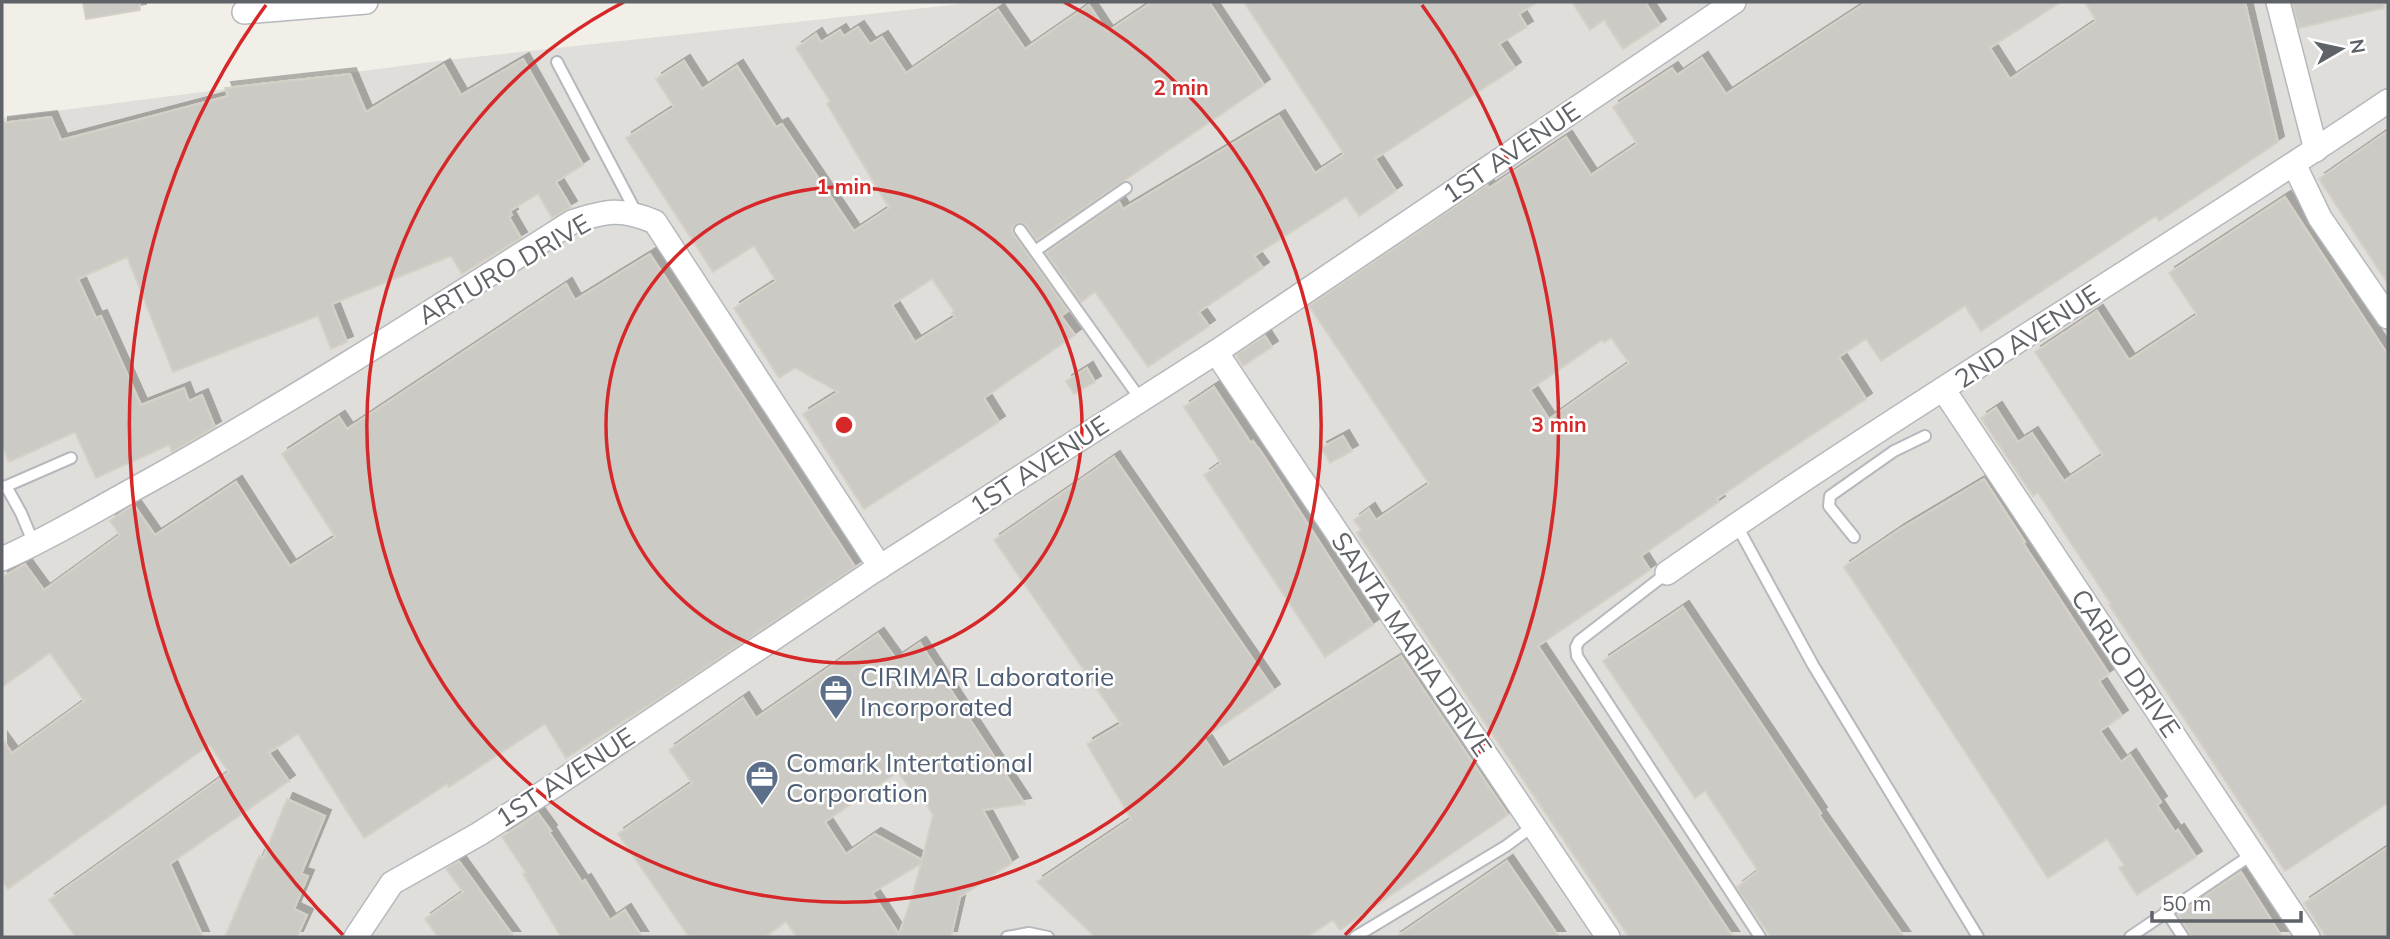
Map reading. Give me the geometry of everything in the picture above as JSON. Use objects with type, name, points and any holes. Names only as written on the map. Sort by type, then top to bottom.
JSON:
[{"type":"street","points":[[243,7],[366,2]]},
{"type":"street","name":"1ST AVENUE","points":[[356,937],[392,883],[479,834],[880,566],[1216,352],[1734,2]]},
{"type":"street","points":[[2278,2],[2316,150]]},
{"type":"street","name":"2ND AVENUE","points":[[1667,573],[1736,524],[2388,101]]},
{"type":"street","points":[[2294,164],[2320,218],[2388,317]]},
{"type":"street","name":"ARTURO DRIVE","points":[[2,559],[205,450],[572,222],[604,212],[636,214]]},
{"type":"street","points":[[636,214],[655,222],[880,566]]},
{"type":"street","name":"SANTA MARIA DRIVE","points":[[1216,352],[1608,937]]},
{"type":"street","name":"CARLO DRIVE","points":[[1943,389],[2308,937]]},
{"type":"lane","points":[[557,62],[636,214]]},
{"type":"lane","points":[[1035,251],[1126,188]]},
{"type":"lane","points":[[1020,230],[1141,400]]},
{"type":"lane","points":[[1854,537],[1829,506],[1830,496],[1894,451],[1925,436]]},
{"type":"lane","points":[[34,544],[21,513],[4,487],[71,458]]},
{"type":"lane","points":[[1736,524],[1813,665],[1978,937]]},
{"type":"lane","points":[[1667,573],[1579,641],[1576,647],[1577,656],[1760,937]]},
{"type":"lane","points":[[1355,937],[1506,846],[1533,825]]},
{"type":"lane","points":[[2130,937],[2254,853]]},
{"type":"lane","points":[[2166,911],[2183,937]]},
{"type":"lane","points":[[1007,937],[1029,933],[1048,937]]},
{"type":"shaded area","points":[[979,2],[2388,2],[2388,937],[2,937],[2,118],[447,60]]},
{"type":"building","points":[[83,2],[139,2],[140,10],[86,19]]},
{"type":"building","points":[[1152,2],[1209,2],[1264,85],[1037,240],[1024,223],[1015,224],[1012,230],[1014,235],[1068,311],[1061,316],[1075,335],[984,398],[999,422],[864,509],[803,414],[838,392],[795,368],[779,378],[734,308],[776,281],[754,246],[713,272],[626,138],[674,107],[656,79],[684,61],[702,89],[737,66],[776,127],[782,124],[854,231],[889,208],[827,104],[830,101],[796,48],[816,34],[821,42],[840,30],[844,36],[858,27],[870,44],[882,37],[906,73],[998,10],[1025,49],[1089,5],[1107,32]],"holes":[[[932,279],[954,311],[952,313],[955,317],[915,342],[892,305]]]},
{"type":"building","points":[[1244,2],[1538,2],[1519,14],[1527,27],[1499,44],[1515,68],[1375,159],[1396,191],[1359,216],[1346,197],[1254,256],[1263,268],[1199,312],[1209,326],[1148,367],[1095,292],[1081,302],[1046,253],[1119,202],[1123,209],[1279,116],[1315,173],[1344,154]]},
{"type":"building","points":[[1572,2],[1645,2],[1660,25],[1623,49],[1604,20],[1590,30]]},
{"type":"building","points":[[1867,2],[2061,2],[1990,48],[2010,79],[2096,21],[2085,2],[2245,2],[2278,142],[2159,221],[2156,216],[1981,331],[1965,306],[1881,361],[1866,339],[1839,357],[1866,399],[1717,499],[1719,502],[1641,556],[1650,570],[1538,646],[1733,937],[1629,937],[1357,533],[1361,530],[1354,520],[1369,509],[1376,520],[1429,484],[1309,306],[1487,185],[1489,188],[1566,137],[1591,175],[1637,144],[1613,107],[1672,68],[1677,75],[1702,58],[1726,94]],"holes":[[[1611,338],[1629,363],[1549,419],[1530,390],[1602,340],[1604,343]]]},
{"type":"building","points":[[2292,2],[2384,2],[2384,8],[2299,28]]},
{"type":"building","points":[[523,59],[583,165],[556,182],[571,207],[552,218],[538,194],[510,211],[512,215],[509,217],[521,238],[462,274],[451,256],[332,304],[347,342],[331,349],[318,316],[173,372],[127,257],[78,279],[96,318],[101,316],[141,405],[184,388],[189,401],[202,395],[215,427],[172,452],[169,445],[96,478],[75,432],[9,462],[2,446],[2,123],[51,117],[61,140],[228,96],[225,88],[350,74],[366,112],[444,65],[461,95]]},
{"type":"building","points":[[2388,131],[2388,284],[2319,179]]},
{"type":"building","points":[[2285,197],[2388,355],[2388,803],[2285,871],[2038,493],[2033,496],[1981,418],[1996,408],[2018,442],[2032,433],[2064,481],[2103,455],[2035,352],[2097,311],[2129,360],[2197,315],[2169,273]]},
{"type":"building","points":[[650,254],[855,567],[566,758],[545,724],[449,787],[447,784],[364,838],[298,734],[269,753],[289,781],[170,864],[203,937],[76,937],[49,900],[229,772],[209,745],[8,889],[2,880],[2,739],[12,753],[84,701],[50,653],[2,687],[2,577],[25,564],[44,590],[120,535],[110,521],[134,505],[155,535],[236,482],[290,566],[335,537],[282,454],[339,417],[347,429],[566,284],[575,300]]},
{"type":"building","points":[[1265,336],[1272,347],[1243,366],[1236,355]]},
{"type":"building","points":[[1087,368],[1095,382],[1074,394],[1066,381]]},
{"type":"building","points":[[1214,387],[1251,443],[1253,441],[1262,453],[1373,625],[1325,657],[1204,475],[1221,463],[1184,407]]},
{"type":"building","points":[[1343,436],[1352,451],[1330,463],[1321,448]]},
{"type":"building","points":[[1114,457],[1274,690],[1204,738],[1223,768],[1401,656],[1508,815],[1340,930],[1333,920],[1307,937],[1095,937],[1037,882],[1131,819],[1087,744],[1121,724],[994,540]]},
{"type":"building","points":[[1984,479],[2109,674],[2099,681],[2122,716],[2100,731],[2121,762],[2130,755],[2161,802],[2157,805],[2196,857],[2137,895],[2119,868],[2124,865],[2107,839],[2048,878],[1844,567],[1900,529]]},
{"type":"building","points":[[1683,607],[1821,813],[1819,815],[1904,937],[1771,937],[1740,893],[1737,887],[1758,871],[1705,791],[1695,798],[1603,661]]},
{"type":"building","points":[[878,634],[896,659],[920,643],[1025,804],[983,810],[1012,863],[960,897],[951,937],[797,937],[786,922],[765,937],[689,937],[618,834],[692,783],[669,750],[743,698],[756,718]],"holes":[[[898,772],[915,796],[920,793],[933,815],[922,860],[875,834],[846,854],[825,822]],[[921,864],[911,900],[899,934],[872,893]]]},
{"type":"building","points":[[287,799],[325,816],[301,874],[308,876],[294,909],[307,915],[297,937],[225,937],[259,856],[263,858]]},
{"type":"building","points":[[538,813],[610,920],[625,910],[642,937],[561,937],[523,874],[526,873],[502,837]]},
{"type":"building","points":[[2388,847],[2388,937],[2326,937],[2304,903]]},
{"type":"building","points":[[459,861],[514,937],[438,937],[425,919],[463,892],[446,869]]},
{"type":"building","points":[[1507,861],[1559,937],[1396,937]]},
{"type":"building","points":[[2241,872],[2282,937],[2192,937],[2178,914]]},
{"type":"place","name":"CIRIMAR Laboratorie Incorporated","points":[[836,721]]},
{"type":"place","name":"Comark Intertational Corporation","points":[[762,807]]}]
